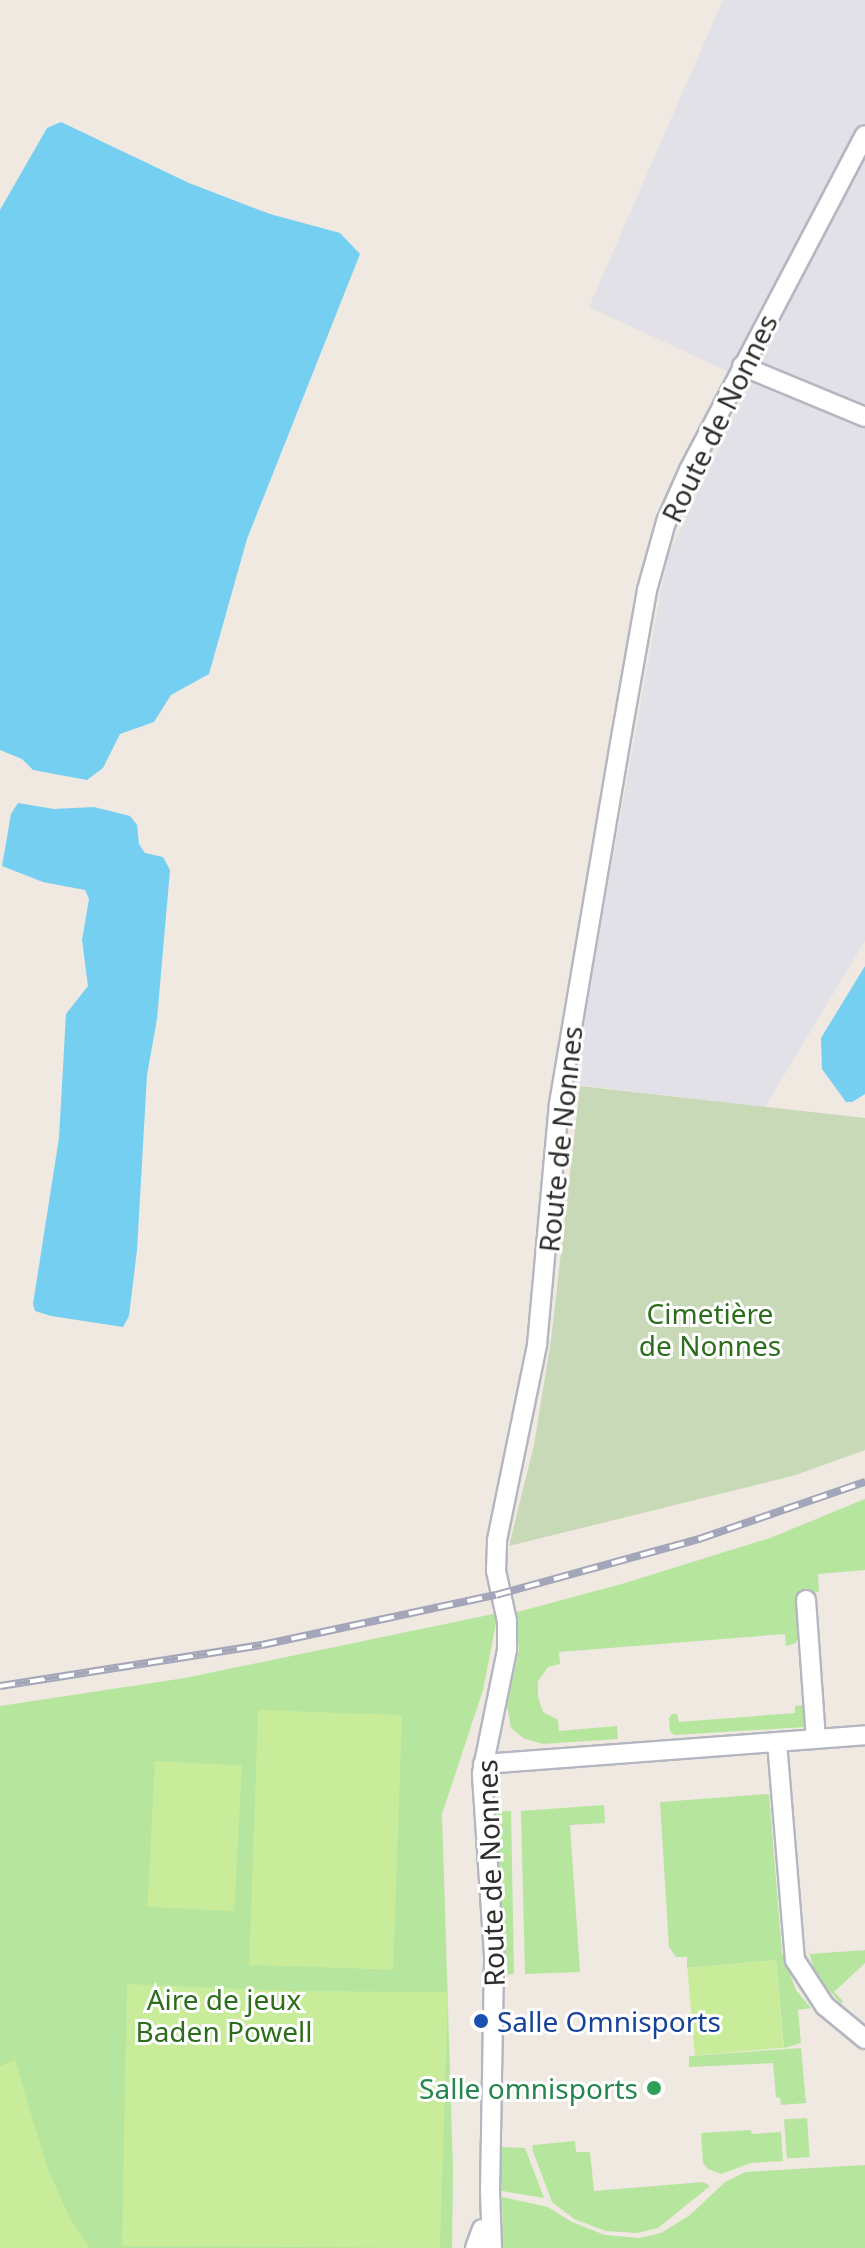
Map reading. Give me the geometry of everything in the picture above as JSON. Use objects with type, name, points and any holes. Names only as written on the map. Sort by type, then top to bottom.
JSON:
[{"type":"street","name":"Route de Nonnes","points":[[492,2248],[494,1956],[483,1764],[507,1650],[507,1621],[496,1571],[497,1540],[537,1345],[559,1104],[647,590],[666,522],[742,366],[865,135]]},
{"type":"street","points":[[742,366],[865,417]]},
{"type":"street","points":[[806,1600],[816,1739]]},
{"type":"street","points":[[483,1764],[865,1735]]},
{"type":"street","points":[[777,1742],[795,1960],[825,2006],[865,2039]]},
{"type":"street","name":"Route de Nonnes","points":[[479,2242],[490,2191]]},
{"type":"shaded area","points":[[723,0],[865,0],[865,941],[765,1107],[572,1084],[667,558],[750,382],[589,307]]},
{"type":"green space","name":"Cimetière de Nonnes","points":[[580,1086],[865,1118],[865,1450],[796,1475],[509,1546],[534,1445],[551,1340]]},
{"type":"green space","points":[[865,1499],[865,1570],[818,1574],[819,1592],[811,1593],[796,1643],[786,1646],[785,1634],[559,1652],[560,1664],[548,1667],[538,1681],[538,1697],[543,1712],[558,1720],[559,1731],[617,1726],[618,1739],[543,1744],[523,1738],[511,1728],[507,1706],[519,1650],[514,1613],[625,1583],[770,1538]]},
{"type":"green space","name":"Aire de jeux Baden Powell","points":[[498,1613],[483,1690],[442,1814],[453,2169],[452,2248],[0,2248],[0,1706],[185,1678]]},
{"type":"green space","points":[[803,1705],[805,1727],[674,1735],[670,1731],[669,1718],[672,1714],[677,1714],[679,1722],[795,1713],[795,1706]]},
{"type":"green space","points":[[258,1710],[402,1715],[393,1970],[249,1965]]},
{"type":"green space","points":[[155,1761],[242,1766],[234,1911],[147,1907]]},
{"type":"green space","points":[[769,1794],[782,1953],[796,1990],[811,2008],[798,2010],[801,2043],[784,2048],[776,1960],[687,1968],[687,1957],[676,1957],[669,1947],[660,1802]]},
{"type":"green space","points":[[604,1805],[605,1823],[570,1825],[580,1972],[525,1974],[521,1811]]},
{"type":"green space","points":[[511,1811],[514,1974],[503,1975],[496,1812]]},
{"type":"green space","points":[[806,1940],[810,1954],[865,1950],[865,1963],[834,1992],[843,2001],[841,2004],[815,1974]]},
{"type":"green space","points":[[776,1960],[784,2048],[695,2055],[687,1968]]},
{"type":"green space","points":[[127,1984],[286,1991],[448,1992],[440,2248],[122,2246]]},
{"type":"green space","points":[[801,2048],[806,2103],[781,2105],[780,2098],[776,2097],[773,2063],[689,2067],[689,2056]]},
{"type":"green space","points":[[15,2060],[47,2167],[70,2219],[90,2248],[0,2248],[0,2066]]},
{"type":"green space","points":[[807,2118],[810,2157],[787,2159],[784,2120]]},
{"type":"green space","points":[[751,2130],[752,2134],[781,2132],[783,2161],[751,2163],[721,2174],[708,2169],[703,2163],[701,2133]]},
{"type":"green space","points":[[575,2141],[576,2152],[590,2152],[594,2191],[703,2182],[710,2186],[658,2228],[637,2233],[606,2231],[574,2219],[552,2202],[532,2149],[533,2145]]},
{"type":"green space","points":[[499,2147],[525,2148],[544,2198],[496,2190]]},
{"type":"green space","points":[[865,2165],[865,2248],[503,2248],[502,2197],[548,2207],[572,2222],[605,2235],[639,2238],[661,2233],[690,2215],[725,2182],[745,2172]]},
{"type":"water","points":[[61,122],[189,183],[270,214],[340,233],[360,254],[247,539],[209,674],[171,695],[154,722],[120,734],[103,768],[87,780],[33,770],[22,759],[0,750],[0,210],[47,128]]},
{"type":"water","points":[[18,803],[54,809],[94,807],[130,816],[137,825],[139,844],[145,853],[163,857],[170,870],[157,1019],[147,1075],[137,1250],[129,1316],[123,1327],[51,1316],[35,1311],[33,1304],[59,1138],[66,1014],[88,986],[82,940],[89,899],[85,890],[43,882],[2,866],[11,814]]},
{"type":"water","points":[[865,966],[865,1094],[846,1102],[822,1069],[821,1038]]},
{"type":"railway","points":[[0,1686],[262,1645],[496,1595],[699,1539],[865,1482]]},
{"type":"place","name":"Salle Omnisports","points":[[481,2021]]},
{"type":"place","name":"Salle omnisports","points":[[654,2088]]}]
